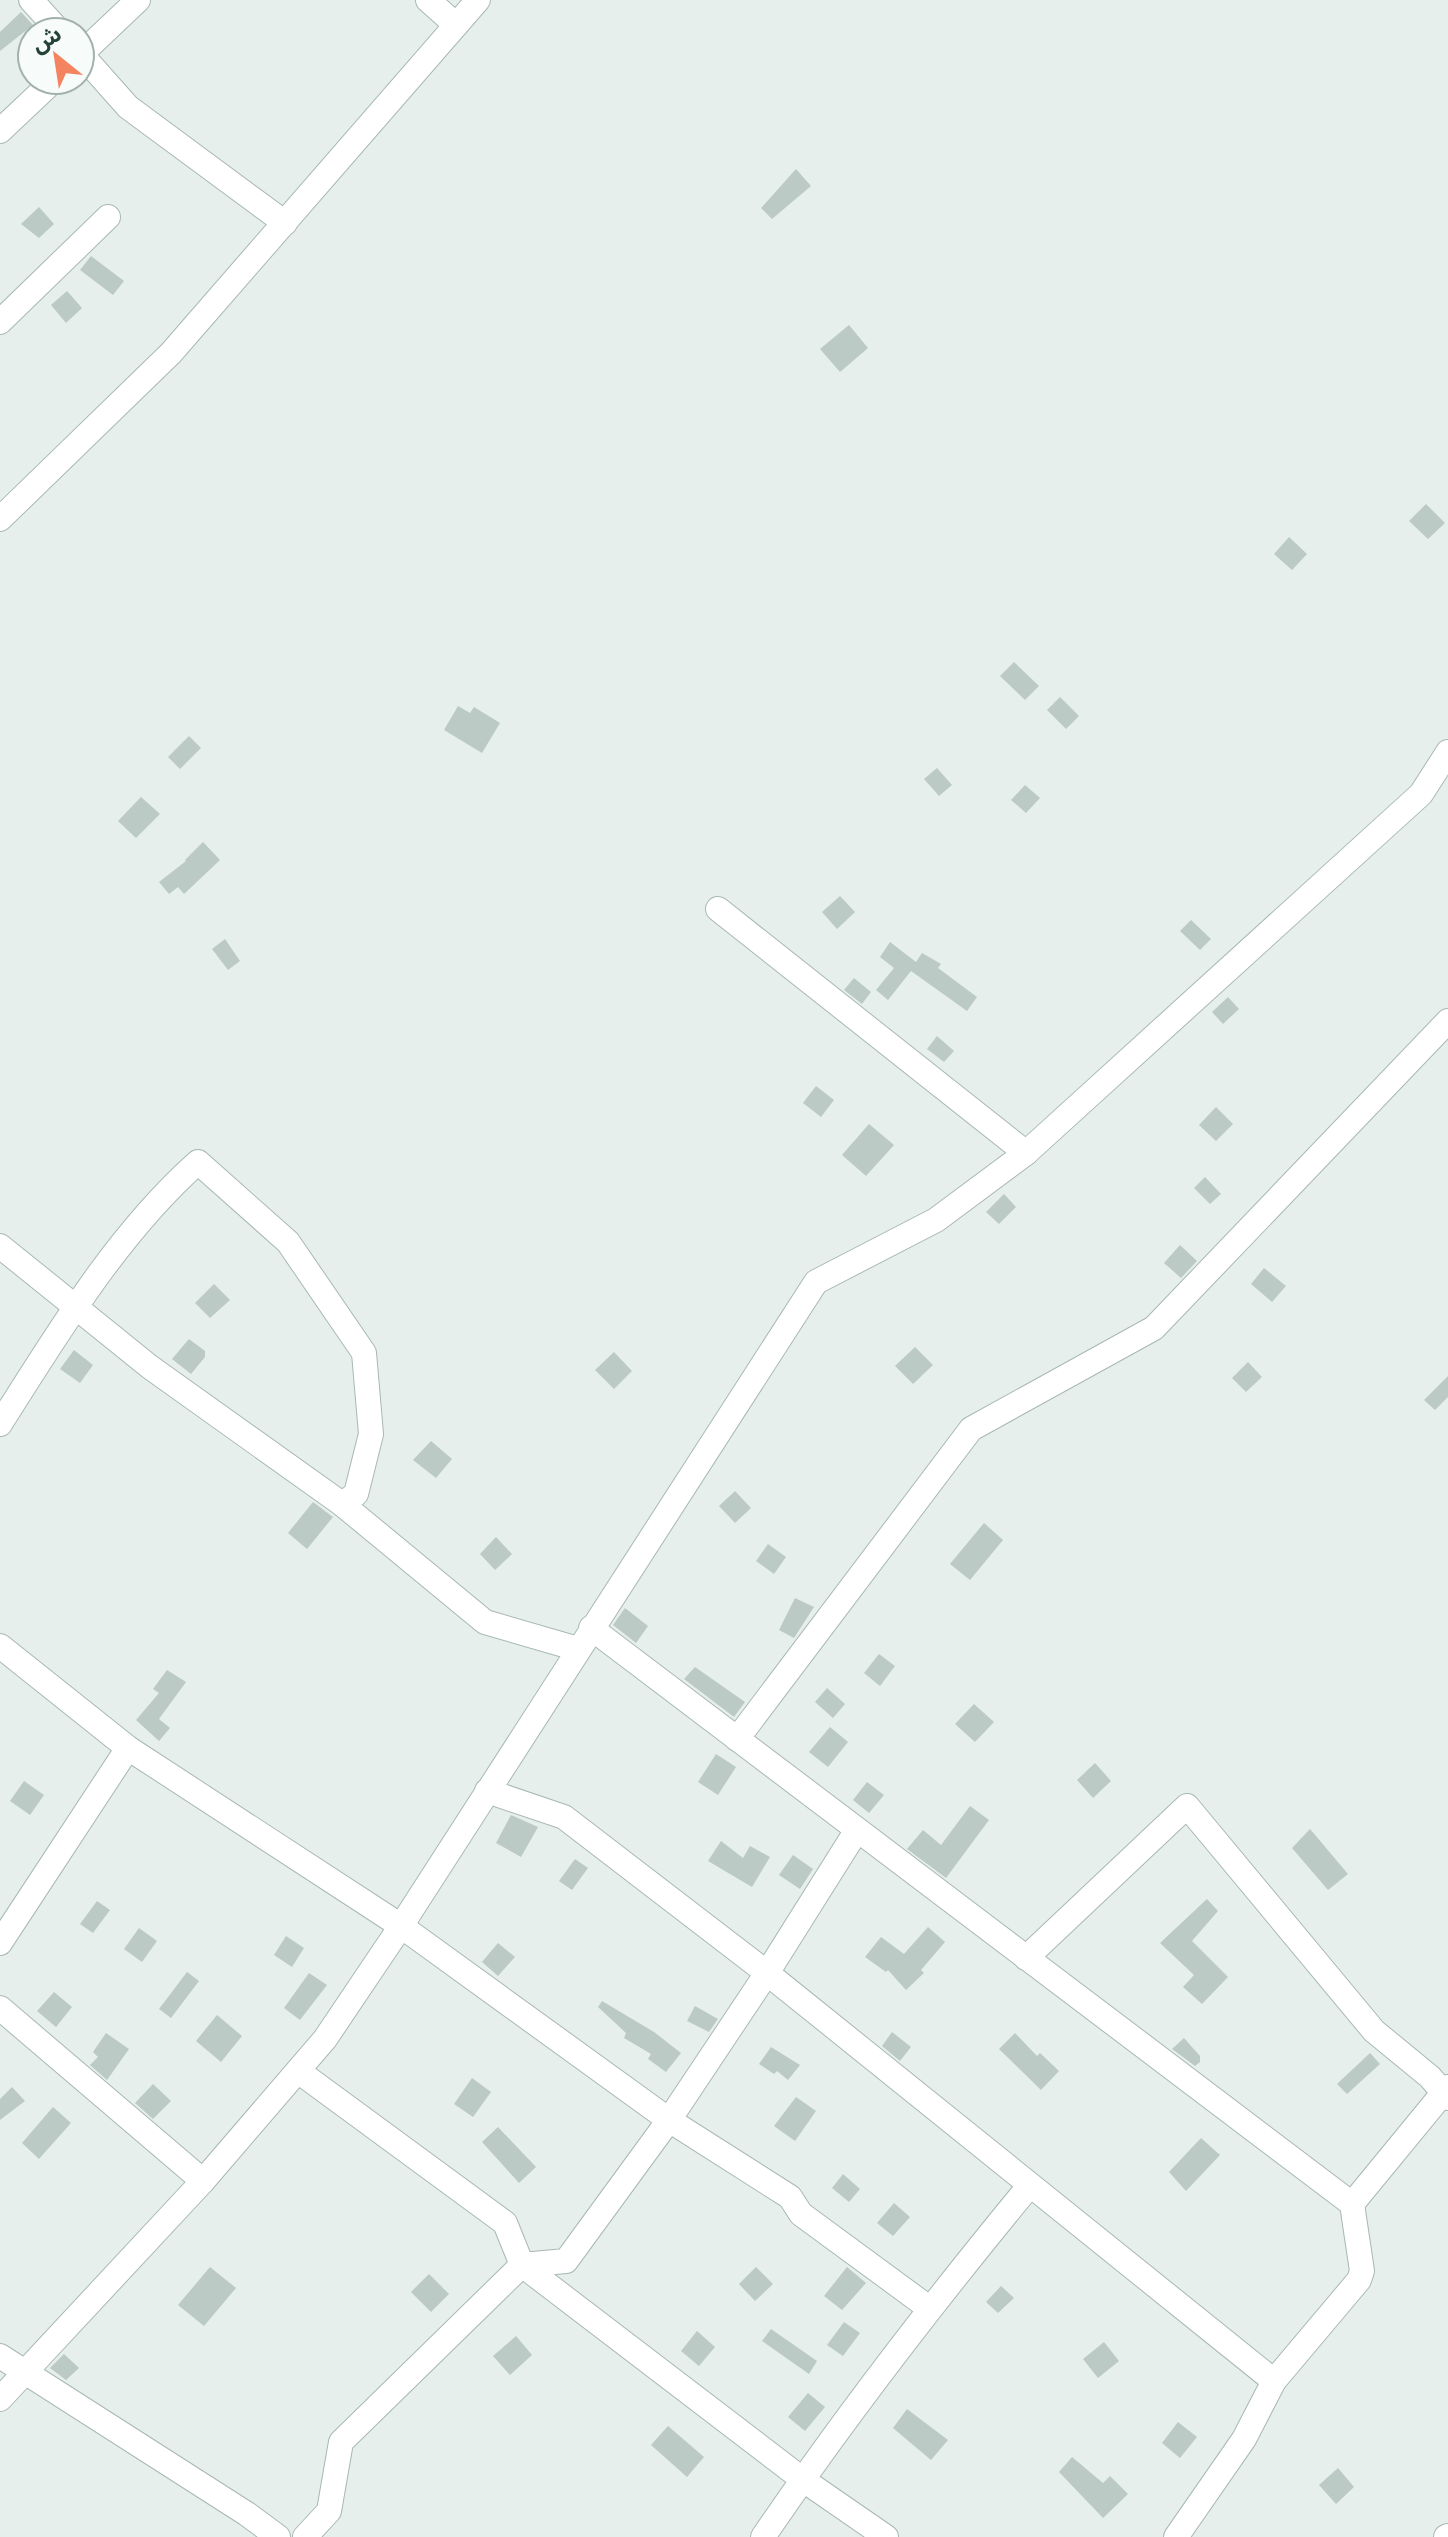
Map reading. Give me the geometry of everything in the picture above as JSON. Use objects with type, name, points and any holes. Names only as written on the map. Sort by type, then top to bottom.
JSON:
[{"type":"street","points":[[31,0],[46,16]]},
{"type":"street","points":[[96,39],[138,0]]},
{"type":"street","points":[[428,0],[456,25]]},
{"type":"street","points":[[0,519],[171,353],[478,0]]},
{"type":"street","points":[[96,72],[128,107],[285,223]]},
{"type":"street","points":[[0,131],[37,96]]},
{"type":"street","points":[[0,322],[108,217]]},
{"type":"street","points":[[0,2399],[203,2181],[325,2039],[816,1282],[936,1220],[1026,1153],[1421,794],[1448,752]]},
{"type":"street","points":[[718,909],[1026,1153]]},
{"type":"street","points":[[737,1739],[971,1429],[1154,1328],[1448,1021]]},
{"type":"street","points":[[0,1424],[77,1305],[168,1189],[198,1162],[288,1242],[364,1353],[371,1434],[356,1494],[342,1504]]},
{"type":"street","points":[[0,1246],[77,1305],[150,1367],[342,1504],[485,1622],[584,1639],[737,1739],[1352,2204],[1362,2271],[1359,2280],[1274,2381],[1244,2439],[1176,2537]]},
{"type":"street","points":[[0,1646],[128,1748],[401,1926],[669,2120],[790,2197],[801,2214],[929,2308]]},
{"type":"street","points":[[5,1942],[128,1748]]},
{"type":"street","points":[[487,1791],[564,1817],[767,1973],[1274,2381]]},
{"type":"street","points":[[1026,1958],[1187,1806],[1374,2031],[1446,2092],[1352,2204]]},
{"type":"street","points":[[305,2537],[329,2511],[341,2442],[522,2265],[566,2261],[669,2120],[857,1830]]},
{"type":"street","points":[[0,2008],[203,2181]]},
{"type":"street","points":[[298,2071],[505,2223],[522,2265],[802,2479],[886,2537]]},
{"type":"street","points":[[763,2537],[802,2479],[929,2308],[1030,2185]]},
{"type":"street","points":[[0,2356],[278,2537]]},
{"type":"building","points":[[16,17],[16,38],[0,51],[0,32]]},
{"type":"building","points":[[796,169],[811,186],[772,219],[761,208]]},
{"type":"building","points":[[39,207],[54,224],[39,238],[21,224]]},
{"type":"building","points":[[91,256],[124,281],[113,295],[80,270]]},
{"type":"building","points":[[67,291],[82,308],[66,323],[51,305]]},
{"type":"building","points":[[849,325],[868,348],[840,372],[820,349]]},
{"type":"building","points":[[1426,504],[1445,523],[1428,539],[1409,521]]},
{"type":"building","points":[[1289,537],[1307,554],[1292,570],[1274,554]]},
{"type":"building","points":[[1014,662],[1039,686],[1025,700],[1000,676]]},
{"type":"building","points":[[1060,697],[1079,716],[1066,729],[1047,710]]},
{"type":"building","points":[[458,706],[470,713],[474,707],[500,723],[482,753],[444,730]]},
{"type":"building","points":[[189,736],[201,748],[180,769],[168,757]]},
{"type":"building","points":[[937,768],[952,785],[939,796],[924,779]]},
{"type":"building","points":[[1025,785],[1040,798],[1026,813],[1011,800]]},
{"type":"building","points":[[141,797],[160,814],[136,838],[118,821]]},
{"type":"building","points":[[203,842],[220,860],[184,894],[178,887],[169,894],[159,882],[186,861]]},
{"type":"building","points":[[840,896],[855,912],[837,929],[822,912]]},
{"type":"building","points":[[1191,920],[1211,939],[1200,950],[1180,931]]},
{"type":"building","points":[[225,939],[240,961],[228,970],[212,949]]},
{"type":"building","points":[[890,942],[916,962],[922,953],[941,964],[938,968],[977,997],[967,1011],[911,971],[888,1000],[876,990],[894,968],[880,957]]},
{"type":"building","points":[[854,978],[871,992],[862,1004],[844,990]]},
{"type":"building","points":[[1228,997],[1239,1009],[1223,1024],[1212,1012]]},
{"type":"building","points":[[937,1036],[954,1051],[944,1062],[927,1049]]},
{"type":"building","points":[[816,1086],[834,1100],[821,1117],[803,1103]]},
{"type":"building","points":[[1216,1107],[1233,1124],[1216,1141],[1199,1125]]},
{"type":"building","points":[[869,1124],[894,1145],[866,1176],[842,1155]]},
{"type":"building","points":[[1205,1177],[1221,1194],[1210,1204],[1194,1188]]},
{"type":"building","points":[[1004,1194],[1016,1207],[999,1224],[986,1212]]},
{"type":"building","points":[[1180,1245],[1197,1261],[1181,1278],[1164,1263]]},
{"type":"building","points":[[1264,1268],[1286,1286],[1272,1302],[1251,1284]]},
{"type":"building","points":[[214,1284],[230,1300],[210,1318],[195,1303]]},
{"type":"building","points":[[189,1339],[205,1351],[205,1357],[191,1374],[172,1359]]},
{"type":"building","points":[[915,1347],[933,1365],[913,1384],[895,1366]]},
{"type":"building","points":[[74,1350],[93,1365],[80,1383],[60,1369]]},
{"type":"building","points":[[614,1352],[632,1371],[614,1389],[595,1370]]},
{"type":"building","points":[[1248,1362],[1262,1377],[1246,1392],[1232,1378]]},
{"type":"building","points":[[1448,1376],[1448,1397],[1435,1410],[1424,1400]]},
{"type":"building","points":[[431,1441],[452,1459],[436,1478],[413,1460]]},
{"type":"building","points":[[735,1491],[751,1508],[735,1523],[719,1506]]},
{"type":"building","points":[[313,1502],[333,1517],[307,1549],[288,1533]]},
{"type":"building","points":[[984,1523],[1003,1540],[970,1580],[950,1564]]},
{"type":"building","points":[[496,1537],[512,1554],[495,1570],[480,1554]]},
{"type":"building","points":[[768,1544],[786,1557],[774,1574],[756,1561]]},
{"type":"building","points":[[795,1598],[814,1607],[794,1638],[779,1630]]},
{"type":"building","points":[[625,1608],[648,1626],[636,1643],[613,1625]]},
{"type":"building","points":[[879,1654],[895,1666],[880,1686],[864,1673]]},
{"type":"building","points":[[695,1667],[745,1702],[734,1717],[684,1679]]},
{"type":"building","points":[[167,1670],[186,1682],[159,1719],[170,1728],[159,1741],[136,1720],[159,1693],[153,1689]]},
{"type":"building","points":[[827,1688],[845,1704],[833,1718],[815,1702]]},
{"type":"building","points":[[974,1704],[994,1722],[975,1742],[955,1724]]},
{"type":"building","points":[[830,1727],[848,1742],[828,1767],[809,1752]]},
{"type":"building","points":[[716,1754],[736,1767],[718,1795],[698,1782]]},
{"type":"building","points":[[1095,1763],[1111,1781],[1093,1798],[1077,1780]]},
{"type":"building","points":[[24,1781],[44,1795],[30,1815],[10,1801]]},
{"type":"building","points":[[867,1782],[884,1795],[869,1813],[853,1800]]},
{"type":"building","points":[[970,1806],[989,1820],[946,1878],[907,1849],[923,1830],[941,1845]]},
{"type":"building","points":[[511,1815],[538,1827],[521,1857],[496,1843]]},
{"type":"building","points":[[1310,1829],[1348,1874],[1328,1890],[1292,1848]]},
{"type":"building","points":[[721,1841],[743,1858],[750,1846],[770,1857],[752,1887],[708,1861]]},
{"type":"building","points":[[793,1855],[813,1869],[800,1889],[779,1875]]},
{"type":"building","points":[[575,1859],[588,1868],[572,1890],[559,1881]]},
{"type":"building","points":[[1207,1899],[1218,1911],[1192,1941],[1228,1977],[1202,2004],[1183,1987],[1194,1975],[1160,1943]]},
{"type":"building","points":[[97,1901],[110,1910],[93,1933],[80,1924]]},
{"type":"building","points":[[928,1927],[945,1942],[921,1970],[924,1973],[906,1990],[888,1970],[886,1972],[865,1957],[881,1937],[904,1954]]},
{"type":"building","points":[[139,1928],[157,1941],[142,1962],[124,1949]]},
{"type":"building","points":[[286,1936],[304,1948],[292,1967],[274,1955]]},
{"type":"building","points":[[498,1943],[515,1957],[498,1976],[482,1962]]},
{"type":"building","points":[[187,1972],[199,1981],[171,2018],[159,2009]]},
{"type":"building","points":[[309,1973],[327,1985],[300,2020],[284,2008]]},
{"type":"building","points":[[54,1992],[72,2007],[56,2027],[37,2011]]},
{"type":"building","points":[[602,2001],[654,2032],[681,2053],[666,2072],[648,2059],[651,2054],[624,2038],[626,2033],[598,2007]]},
{"type":"building","points":[[695,2006],[718,2019],[709,2032],[687,2021]]},
{"type":"building","points":[[217,2015],[242,2036],[221,2062],[196,2041]]},
{"type":"building","points":[[892,2032],[911,2047],[900,2061],[882,2046]]},
{"type":"building","points":[[106,2033],[129,2049],[107,2080],[90,2065],[98,2057],[93,2052]]},
{"type":"building","points":[[1015,2033],[1037,2056],[1040,2053],[1059,2071],[1041,2090],[999,2049]]},
{"type":"building","points":[[1184,2038],[1200,2056],[1200,2062],[1195,2066],[1172,2049]]},
{"type":"building","points":[[771,2047],[800,2065],[788,2080],[777,2071],[774,2074],[759,2064]]},
{"type":"building","points":[[1370,2053],[1380,2064],[1347,2094],[1337,2084]]},
{"type":"building","points":[[472,2078],[491,2092],[473,2117],[454,2104]]},
{"type":"building","points":[[153,2084],[171,2101],[153,2119],[135,2103]]},
{"type":"building","points":[[12,2087],[25,2101],[0,2120],[0,2099]]},
{"type":"building","points":[[796,2097],[816,2111],[795,2141],[774,2126]]},
{"type":"building","points":[[53,2107],[71,2123],[39,2159],[22,2143]]},
{"type":"building","points":[[498,2127],[536,2167],[519,2183],[482,2142]]},
{"type":"building","points":[[1201,2138],[1220,2155],[1186,2191],[1169,2172]]},
{"type":"building","points":[[843,2174],[860,2189],[849,2202],[832,2188]]},
{"type":"building","points":[[894,2203],[910,2217],[893,2236],[877,2223]]},
{"type":"building","points":[[210,2267],[236,2288],[204,2326],[178,2305]]},
{"type":"building","points":[[756,2267],[773,2284],[755,2301],[739,2284]]},
{"type":"building","points":[[847,2267],[866,2283],[842,2310],[824,2296]]},
{"type":"building","points":[[429,2274],[449,2294],[431,2312],[411,2292]]},
{"type":"building","points":[[1001,2286],[1014,2298],[998,2313],[986,2302]]},
{"type":"building","points":[[844,2322],[860,2333],[843,2356],[827,2345]]},
{"type":"building","points":[[771,2329],[817,2361],[809,2374],[762,2341]]},
{"type":"building","points":[[697,2331],[715,2347],[699,2366],[681,2351]]},
{"type":"building","points":[[516,2336],[532,2355],[510,2375],[493,2356]]},
{"type":"building","points":[[1104,2342],[1119,2361],[1098,2378],[1083,2359]]},
{"type":"building","points":[[64,2354],[79,2368],[66,2380],[50,2368]]},
{"type":"building","points":[[808,2393],[825,2407],[805,2431],[788,2417]]},
{"type":"building","points":[[907,2409],[948,2440],[931,2460],[893,2428]]},
{"type":"building","points":[[1178,2422],[1197,2437],[1180,2458],[1162,2443]]},
{"type":"building","points":[[668,2426],[704,2457],[687,2477],[651,2445]]},
{"type":"building","points":[[1072,2457],[1103,2483],[1110,2476],[1128,2494],[1103,2518],[1059,2472]]},
{"type":"building","points":[[1338,2468],[1354,2487],[1336,2504],[1319,2485]]}]
